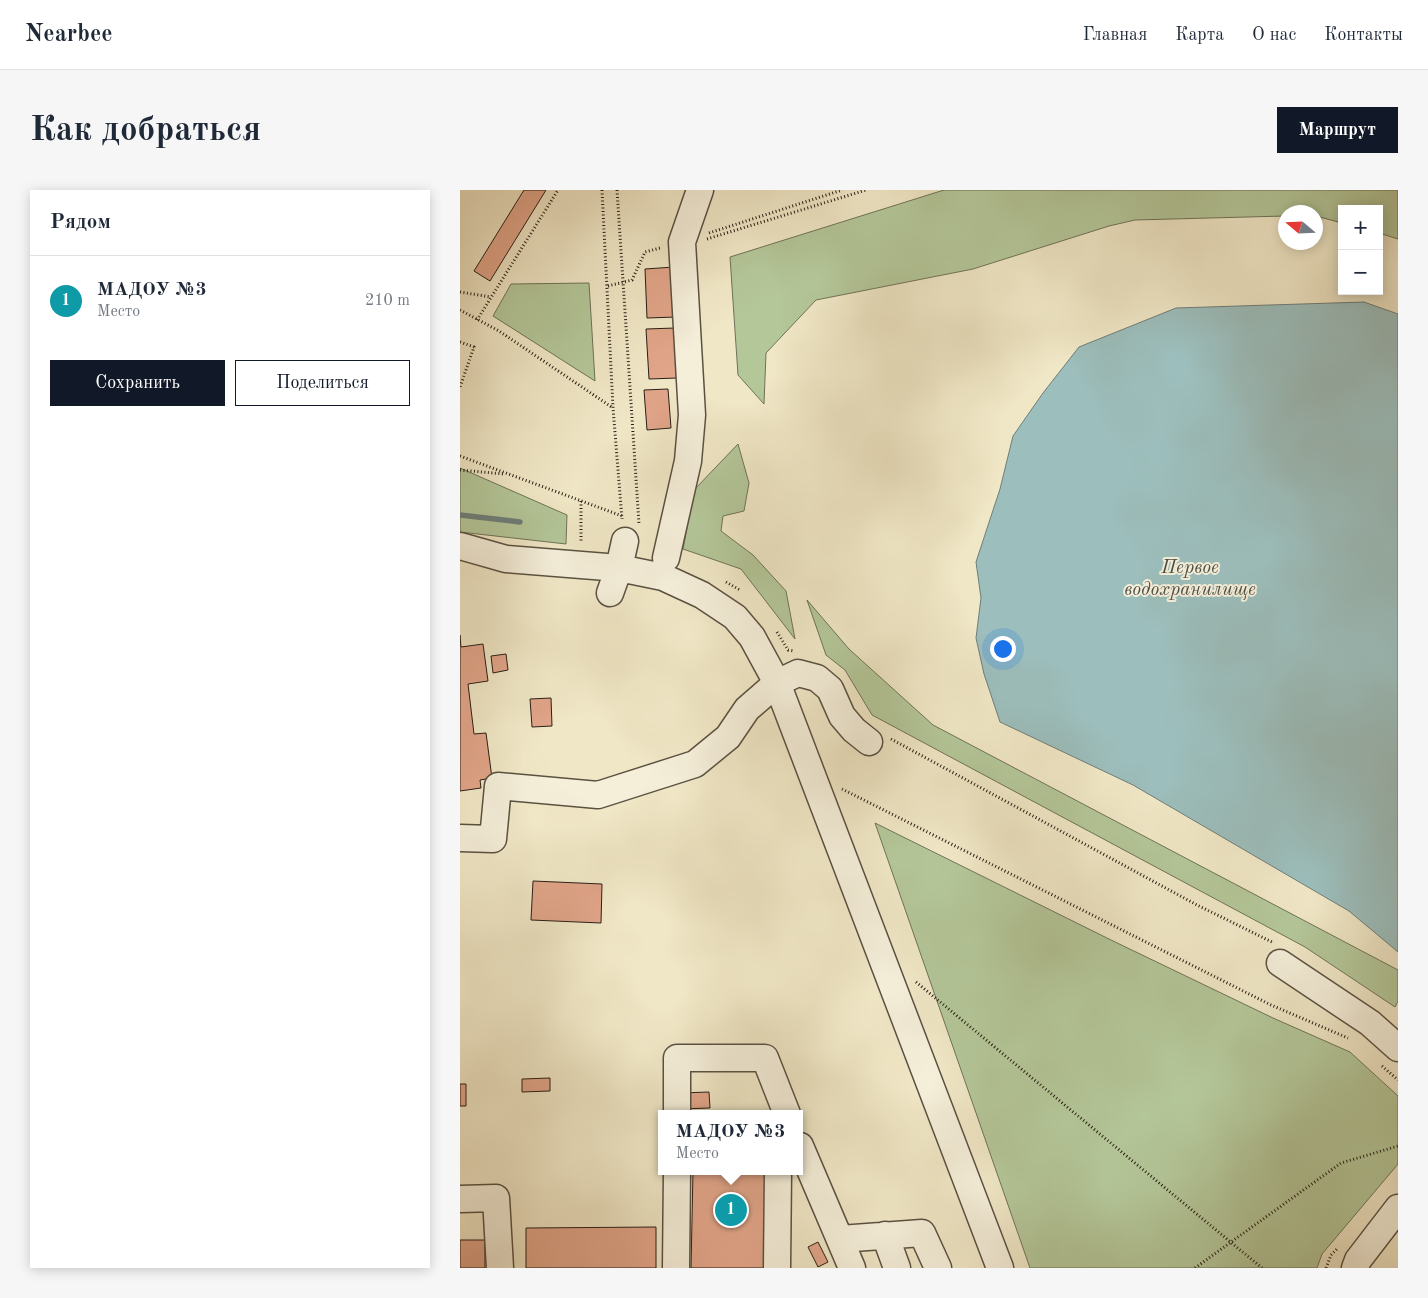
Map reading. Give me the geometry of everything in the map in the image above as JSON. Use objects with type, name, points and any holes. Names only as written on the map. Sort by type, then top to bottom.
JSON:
[{"type":"lane","points":[[666,558],[688,461],[692,415],[682,242],[700,190]]},
{"type":"lane","points":[[610,593],[619,568],[629,528]]},
{"type":"lane","points":[[460,546],[506,559],[619,568],[663,577],[702,594],[735,617],[752,637],[777,683],[1000,1268]]},
{"type":"lane","points":[[460,838],[493,840],[498,786],[598,795],[695,764],[728,737],[747,709],[777,683],[798,673],[817,678],[830,689],[842,716],[854,730],[880,741]]},
{"type":"lane","points":[[1277,953],[1370,1023],[1388,1055]]},
{"type":"lane","points":[[677,1110],[677,1058],[765,1058],[785,1110]]},
{"type":"lane","points":[[803,1156],[852,1268]]},
{"type":"lane","points":[[676,1268],[677,1175]]},
{"type":"lane","points":[[777,1268],[778,1175]]},
{"type":"lane","points":[[460,1199],[496,1198],[500,1268]]},
{"type":"lane","points":[[1355,1268],[1358,1260],[1398,1208]]},
{"type":"lane","points":[[840,1239],[922,1233],[938,1268]]},
{"type":"lane","points":[[885,1235],[897,1268]]},
{"type":"path","points":[[477,320],[558,190]]},
{"type":"path","points":[[602,190],[613,408],[629,528]]},
{"type":"path","points":[[617,190],[623,282],[629,528]]},
{"type":"path","points":[[608,286],[632,280],[645,252],[682,242],[763,214],[842,190]]},
{"type":"path","points":[[682,242],[690,245],[866,190]]},
{"type":"path","points":[[460,292],[492,297]]},
{"type":"path","points":[[460,310],[499,331],[613,408]]},
{"type":"path","points":[[460,342],[474,347],[460,387]]},
{"type":"path","points":[[460,456],[581,501],[629,528]]},
{"type":"path","points":[[460,470],[509,474]]},
{"type":"path","points":[[581,501],[582,565]]},
{"type":"path","points":[[788,650],[796,652]]},
{"type":"path","points":[[880,741],[1198,905],[1277,953]]},
{"type":"path","points":[[841,788],[1271,1005],[1351,1039]]},
{"type":"path","points":[[913,979],[1262,1268]]},
{"type":"path","points":[[1388,1055],[1398,1080]]},
{"type":"path","points":[[1195,1268],[1341,1163],[1398,1146]]},
{"type":"green space","points":[[944,190],[1398,190],[1398,239],[1383,234],[1383,205],[1338,205],[1338,222],[1323,218],[1323,205],[1278,205],[1278,216],[1135,220],[1109,226],[973,269],[816,300],[766,353],[764,404],[738,375],[730,257]]},
{"type":"green space","points":[[589,283],[595,381],[493,316],[511,284]]},
{"type":"green space","points":[[738,444],[749,483],[744,511],[723,516],[721,531],[753,555],[786,591],[795,639],[741,569],[683,549],[694,490]]},
{"type":"green space","points":[[460,468],[567,515],[566,544],[460,532]]},
{"type":"green space","points":[[807,600],[849,649],[933,725],[1398,970],[1398,1001],[1395,1007],[1305,947],[872,715],[845,670],[826,655]]},
{"type":"green space","points":[[875,823],[1111,940],[1273,1018],[1350,1052],[1398,1096],[1398,1164],[1322,1254],[1317,1268],[1030,1268]]},
{"type":"water","name":"Первое водохранилище","points":[[1364,302],[1398,314],[1398,952],[1349,911],[1133,785],[1000,722],[984,674],[976,638],[981,598],[976,562],[1000,489],[1013,436],[1043,393],[1079,347],[1176,308]]},
{"type":"building","points":[[524,190],[546,190],[490,281],[474,271]]},
{"type":"building","points":[[674,267],[676,317],[647,318],[645,269]]},
{"type":"building","points":[[675,328],[677,378],[649,379],[646,329]]},
{"type":"building","points":[[668,389],[671,428],[647,430],[644,390]]},
{"type":"building","points":[[460,635],[461,647],[483,644],[488,681],[468,684],[474,734],[486,733],[492,778],[480,780],[481,788],[460,791]]},
{"type":"building","points":[[506,654],[508,670],[493,673],[491,656]]},
{"type":"building","points":[[551,698],[552,726],[532,727],[530,699]]},
{"type":"building","points":[[533,881],[602,884],[601,923],[531,920]]},
{"type":"building","points":[[550,1078],[550,1091],[522,1092],[522,1079]]},
{"type":"building","points":[[460,1084],[466,1084],[466,1106],[460,1106]]},
{"type":"building","points":[[709,1092],[710,1108],[681,1109],[680,1093]]},
{"type":"building","points":[[693,1175],[771,1175],[769,1268],[691,1268]]},
{"type":"building","points":[[656,1227],[656,1268],[526,1268],[526,1228]]},
{"type":"building","points":[[460,1240],[485,1240],[485,1268],[460,1268]]},
{"type":"building","points":[[818,1242],[828,1262],[818,1267],[808,1247]]},
{"type":"waterway","points":[[460,515],[520,522]]},
{"type":"place","name":"МАДОУ №3","points":[[731,1210]]}]
